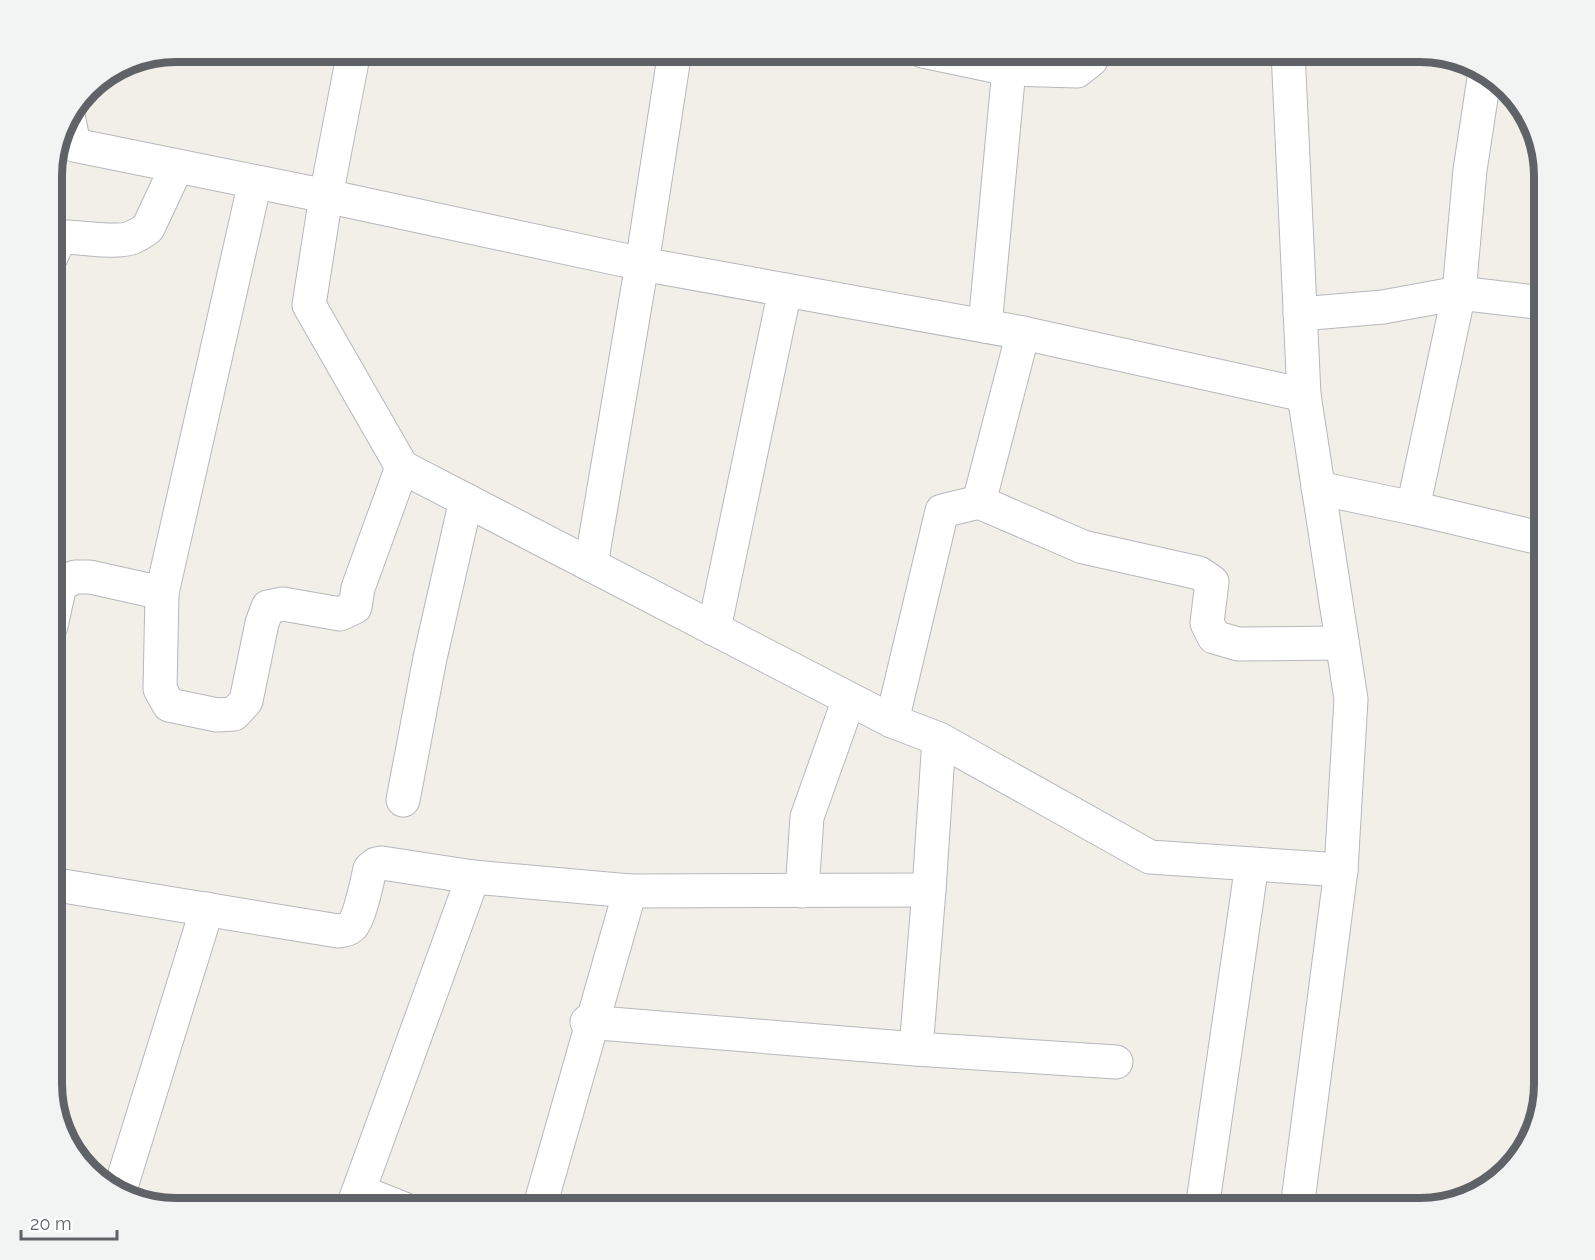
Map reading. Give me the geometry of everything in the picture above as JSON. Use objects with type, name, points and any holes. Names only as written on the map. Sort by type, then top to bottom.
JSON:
[{"type":"street","points":[[352,62],[326,196],[309,305],[402,466],[892,721],[939,739],[1150,857],[1341,870]]},
{"type":"street","points":[[591,565],[673,62]]},
{"type":"street","points":[[985,326],[1010,62]]},
{"type":"street","points":[[1022,62],[1077,71],[1088,62]]},
{"type":"street","points":[[1289,62],[1304,395],[1351,699],[1341,870],[1299,1198]]},
{"type":"street","points":[[1413,508],[1459,293],[1470,170],[1484,81]]},
{"type":"street","points":[[69,136],[177,166],[642,264],[1023,333],[1304,395]]},
{"type":"street","points":[[62,239],[123,240],[141,233],[148,228],[177,166]]},
{"type":"street","points":[[255,182],[162,593],[160,689],[169,705],[217,715],[234,714],[246,701],[262,623],[268,607],[284,604],[340,614],[355,607],[358,588],[402,466]]},
{"type":"street","points":[[714,629],[785,290]]},
{"type":"street","points":[[1300,314],[1383,307],[1459,293],[1534,302]]},
{"type":"street","points":[[979,502],[1023,333]]},
{"type":"street","points":[[1318,488],[1534,537]]},
{"type":"street","points":[[403,800],[430,658],[466,500]]},
{"type":"street","points":[[892,721],[942,512],[979,502],[1083,547],[1199,573],[1212,582],[1207,622],[1214,637],[1238,644],[1342,643]]},
{"type":"street","points":[[62,584],[75,577],[90,577],[162,593]]},
{"type":"street","points":[[802,891],[807,816],[849,699]]},
{"type":"street","points":[[916,1049],[939,739]]},
{"type":"street","points":[[62,886],[338,931],[351,927],[356,920],[370,869],[382,863],[473,877],[630,891],[929,890]]},
{"type":"street","points":[[1205,1198],[1252,864]]},
{"type":"street","points":[[357,1198],[473,877]]},
{"type":"street","points":[[542,1198],[590,1022],[630,891]]},
{"type":"street","points":[[122,1185],[207,909]]},
{"type":"street","points":[[590,1022],[916,1049],[1116,1062]]}]
